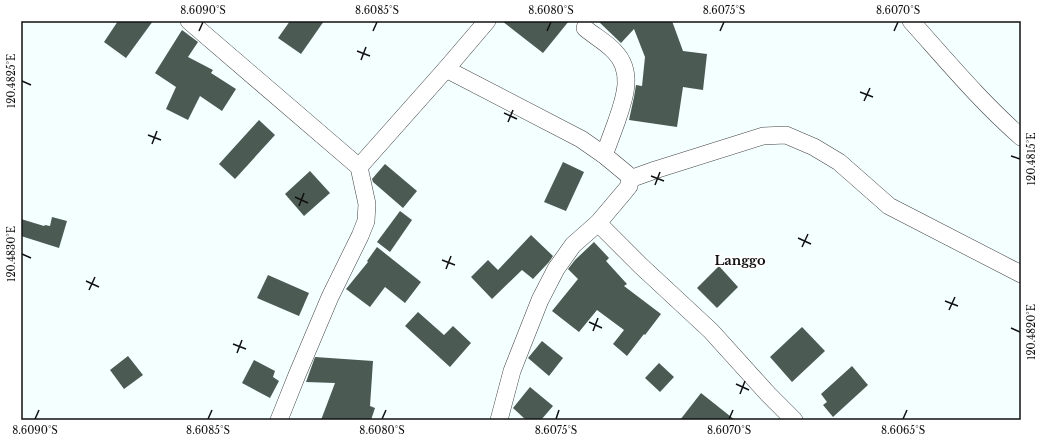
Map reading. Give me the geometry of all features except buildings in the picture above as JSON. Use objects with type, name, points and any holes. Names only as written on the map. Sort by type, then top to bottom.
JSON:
[{"type":"street","points":[[189,21],[207,27],[358,167],[367,204],[366,221],[360,236],[330,297],[279,420]]},
{"type":"street","points":[[358,167],[487,21]]},
{"type":"street","points":[[911,21],[975,93],[1000,119],[1021,137]]},
{"type":"street","points":[[585,28],[614,50],[619,57],[626,74],[627,83],[622,107],[604,155]]},
{"type":"street","points":[[446,69],[581,139],[604,155],[627,174],[630,179],[629,186],[626,191],[598,223],[573,244],[556,269],[540,300],[512,371],[499,420]]},
{"type":"street","points":[[630,179],[763,136],[786,134],[814,147],[839,162],[888,206],[1021,274]]},
{"type":"street","points":[[598,223],[641,266],[711,331],[768,394],[794,420]]},
{"type":"district","name":"Langgo","points":[[740,260]]}]
